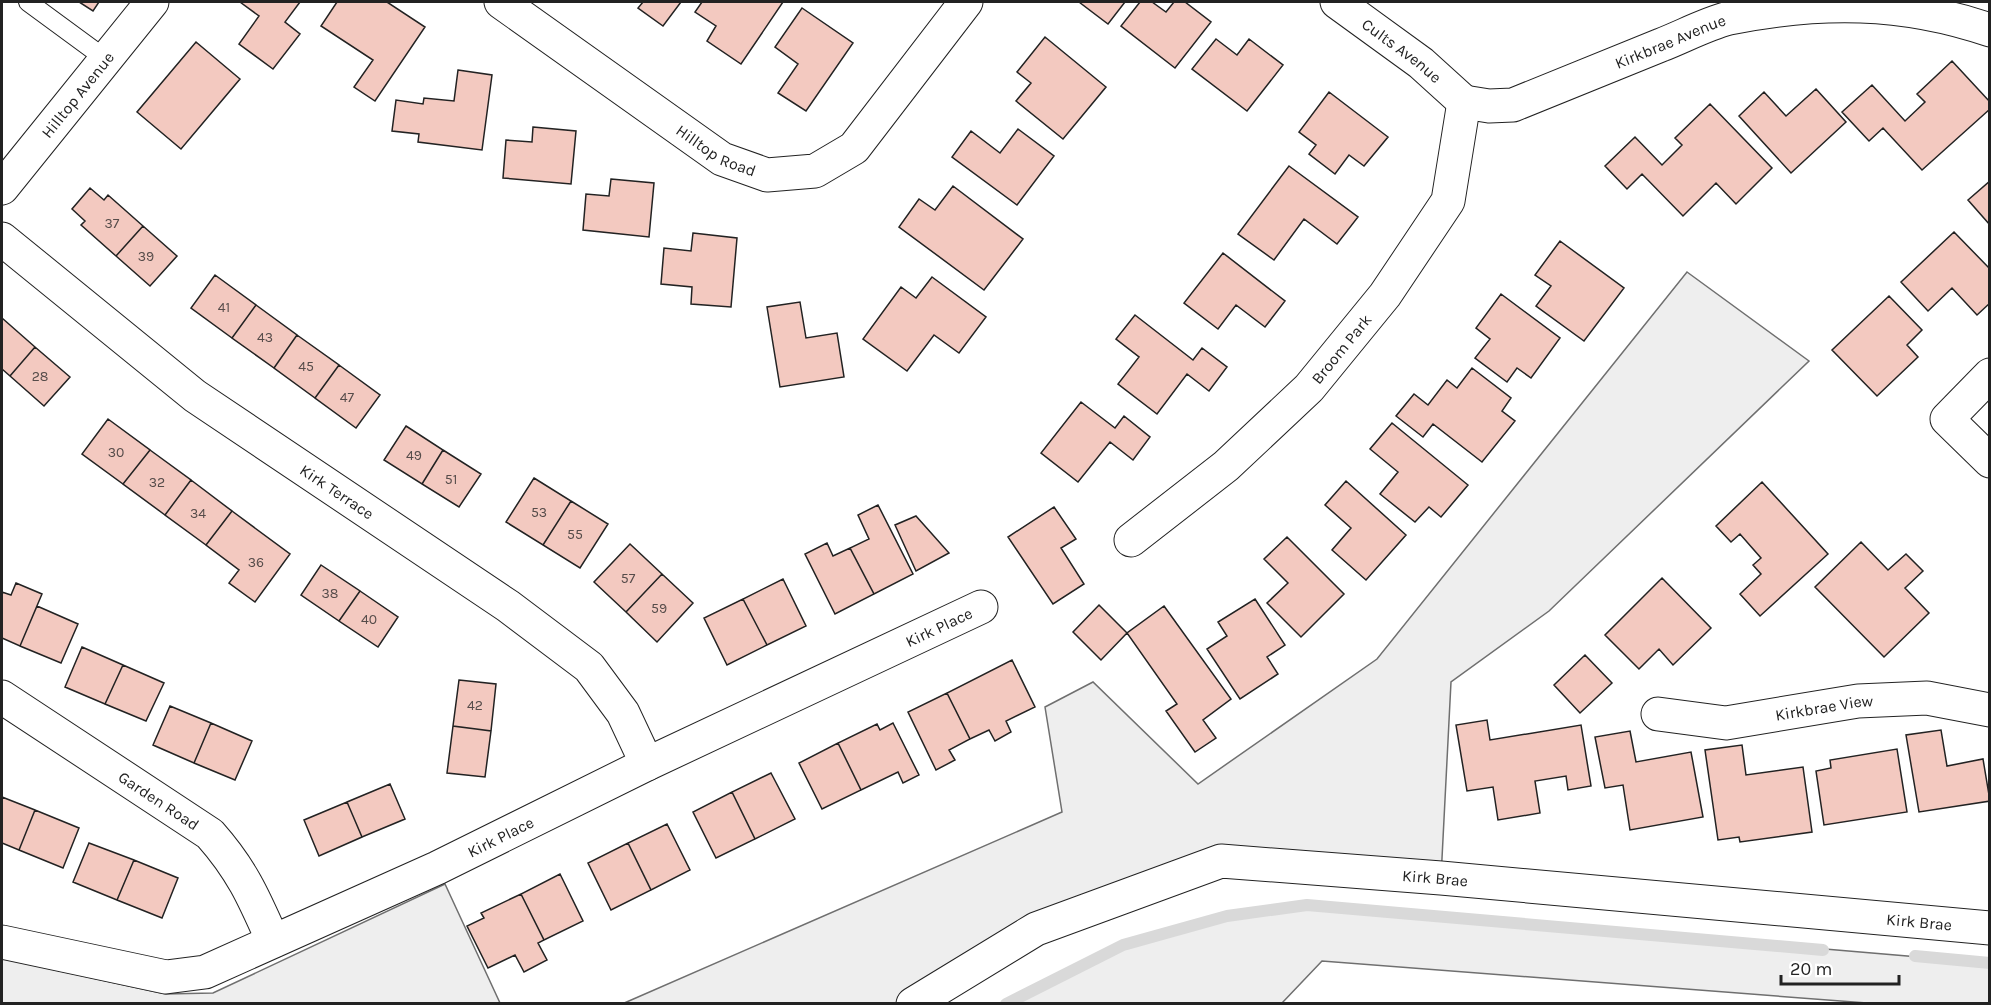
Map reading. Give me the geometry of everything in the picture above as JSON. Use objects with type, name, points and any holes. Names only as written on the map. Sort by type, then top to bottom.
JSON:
[{"type":"street","name":"Hilltop Avenue","points":[[2,188],[152,2]]},
{"type":"street","name":"Hilltop Road","points":[[501,2],[722,159],[767,176],[815,171],[854,148],[966,2]]},
{"type":"street","name":"Cults Avenue","points":[[1337,2],[1421,63],[1464,102]]},
{"type":"street","name":"Kirkbrae Avenue","points":[[1464,102],[1489,106],[1513,105],[1728,19],[1802,5],[1853,3],[1905,6],[1956,18],[1989,30]]},
{"type":"street","name":"Broom Park","points":[[1131,540],[1226,466],[1309,388],[1385,295],[1448,201],[1464,102]]},
{"type":"street","name":"Kirk Terrace","points":[[2,239],[195,396],[508,606],[589,667],[623,713],[647,764]]},
{"type":"street","points":[[1989,375],[1947,419],[1989,461]]},
{"type":"street","name":"Kirk Place","points":[[2,942],[166,977],[205,972],[437,868],[647,764],[981,607]]},
{"type":"street","name":"Garden Road","points":[[2,697],[210,834],[232,859],[248,884],[273,941]]},
{"type":"street","name":"Kirkbrae View","points":[[1658,714],[1726,723],[1858,701],[1928,698],[1989,710]]},
{"type":"street","name":"Kirk Brae","points":[[913,1004],[1036,929],[1221,861],[1442,878],[1989,928]]},
{"type":"lane","points":[[28,2],[107,60]]},
{"type":"shaded area","points":[[1687,272],[1809,361],[1549,611],[1451,682],[1441,878],[1221,861],[913,1003],[622,1004],[1062,812],[1045,707],[1093,682],[1198,784],[1377,659]]},
{"type":"shaded area","points":[[445,884],[500,1003],[2,1004],[2,958],[165,994],[213,993]]},
{"type":"shaded area","points":[[1307,905],[1989,963],[1989,1003],[1867,1003],[1322,961],[1282,1003],[1006,1003],[1123,945],[1227,916]]},
{"type":"building","points":[[79,2],[99,2],[93,11]]},
{"type":"building","points":[[240,2],[300,2],[285,22],[300,34],[273,69],[239,44],[259,16]]},
{"type":"building","points":[[337,2],[387,2],[425,27],[375,101],[354,87],[373,60],[321,26]]},
{"type":"building","points":[[643,2],[681,2],[663,26],[638,8]]},
{"type":"building","points":[[702,2],[783,2],[741,64],[707,41],[716,26],[695,12]]},
{"type":"building","points":[[1079,2],[1125,2],[1108,24]]},
{"type":"building","points":[[1140,2],[1152,2],[1166,12],[1174,2],[1185,2],[1211,22],[1175,68],[1121,26]]},
{"type":"building","points":[[802,8],[853,43],[806,111],[778,93],[798,64],[775,47]]},
{"type":"building","points":[[1045,37],[1106,87],[1063,139],[1016,101],[1031,83],[1017,72]]},
{"type":"building","points":[[1216,39],[1237,55],[1249,39],[1283,65],[1247,111],[1192,69]]},
{"type":"building","points":[[196,42],[240,79],[181,149],[137,112]]},
{"type":"building","points":[[1952,61],[1990,102],[1990,109],[1922,170],[1883,128],[1869,141],[1842,112],[1872,85],[1905,121],[1925,102],[1917,94]]},
{"type":"building","points":[[458,70],[492,75],[482,150],[418,142],[419,134],[392,131],[396,100],[423,104],[424,98],[454,101]]},
{"type":"building","points":[[1816,89],[1846,122],[1791,173],[1739,116],[1764,92],[1786,116]]},
{"type":"building","points":[[1329,92],[1388,137],[1364,166],[1349,155],[1335,174],[1309,154],[1316,145],[1299,132]]},
{"type":"building","points":[[1710,104],[1772,168],[1736,204],[1716,183],[1683,216],[1642,174],[1627,189],[1605,166],[1635,137],[1662,165],[1682,145],[1675,138]]},
{"type":"building","points":[[533,127],[576,131],[571,184],[503,178],[506,140],[532,142]]},
{"type":"building","points":[[1018,129],[1054,156],[1017,205],[952,157],[971,131],[1000,153]]},
{"type":"building","points":[[1289,166],[1358,217],[1337,244],[1304,219],[1274,260],[1238,234]]},
{"type":"building","points":[[611,179],[654,183],[649,237],[583,230],[586,194],[609,196]]},
{"type":"building","points":[[1990,181],[1990,225],[1968,200]]},
{"type":"building","points":[[953,186],[1023,239],[984,290],[899,227],[919,199],[935,210]]},
{"type":"building","points":[[90,188],[104,200],[108,195],[143,226],[116,256],[81,225],[85,221],[72,209]]},
{"type":"building","points":[[143,226],[177,256],[150,286],[116,256]]},
{"type":"building","points":[[1954,232],[1990,269],[1990,303],[1977,315],[1952,288],[1928,311],[1901,282]]},
{"type":"building","points":[[693,233],[737,238],[731,307],[691,304],[692,287],[661,284],[664,248],[691,251]]},
{"type":"building","points":[[1560,241],[1624,288],[1584,341],[1536,306],[1551,286],[1535,275]]},
{"type":"building","points":[[1223,253],[1285,301],[1265,327],[1236,305],[1218,329],[1184,303]]},
{"type":"building","points":[[215,275],[256,305],[232,338],[191,308]]},
{"type":"building","points":[[932,277],[986,317],[959,353],[934,335],[907,371],[863,339],[901,287],[916,298]]},
{"type":"building","points":[[1501,294],[1560,338],[1531,378],[1517,368],[1507,382],[1475,358],[1490,339],[1476,328]]},
{"type":"building","points":[[1889,296],[1922,330],[1907,345],[1918,357],[1877,396],[1832,350]]},
{"type":"building","points":[[800,302],[806,338],[837,333],[844,377],[780,387],[767,307]]},
{"type":"building","points":[[256,305],[297,335],[274,368],[232,338]]},
{"type":"building","points":[[1135,315],[1193,360],[1202,348],[1227,367],[1209,391],[1187,374],[1157,414],[1118,384],[1139,357],[1116,339]]},
{"type":"building","points":[[2,318],[35,347],[10,376],[2,369]]},
{"type":"building","points":[[297,335],[339,365],[315,398],[274,368]]},
{"type":"building","points":[[35,347],[70,377],[44,406],[10,376]]},
{"type":"building","points":[[339,365],[380,395],[356,428],[315,398]]},
{"type":"building","points":[[1472,368],[1511,398],[1502,411],[1515,421],[1482,462],[1433,424],[1423,437],[1396,416],[1414,394],[1428,405],[1447,380],[1457,388]]},
{"type":"building","points":[[1081,402],[1115,428],[1124,416],[1150,437],[1133,460],[1110,442],[1078,482],[1041,453]]},
{"type":"building","points":[[108,419],[150,450],[123,484],[82,454]]},
{"type":"building","points":[[1392,423],[1468,485],[1441,517],[1429,507],[1415,522],[1380,494],[1398,472],[1370,449]]},
{"type":"building","points":[[406,426],[443,450],[422,484],[384,460]]},
{"type":"building","points":[[150,450],[191,480],[165,515],[123,484]]},
{"type":"building","points":[[443,450],[481,474],[459,507],[422,484]]},
{"type":"building","points":[[534,478],[571,501],[543,545],[506,522]]},
{"type":"building","points":[[191,480],[232,511],[206,545],[165,515]]},
{"type":"building","points":[[1346,481],[1406,535],[1366,580],[1332,550],[1351,528],[1325,505]]},
{"type":"building","points":[[1762,482],[1828,554],[1760,616],[1740,594],[1761,574],[1753,565],[1761,558],[1740,534],[1731,542],[1716,526]]},
{"type":"building","points":[[571,501],[608,524],[580,568],[543,545]]},
{"type":"building","points":[[878,505],[913,574],[874,594],[850,548],[869,539],[858,515]]},
{"type":"building","points":[[1054,507],[1076,539],[1061,548],[1084,584],[1053,604],[1008,537]]},
{"type":"building","points":[[232,511],[290,554],[255,602],[229,583],[239,570],[206,545]]},
{"type":"building","points":[[916,516],[949,553],[916,571],[895,525]]},
{"type":"building","points":[[1287,537],[1344,594],[1301,637],[1267,603],[1288,583],[1264,559]]},
{"type":"building","points":[[1861,542],[1888,570],[1906,554],[1923,571],[1905,588],[1929,613],[1884,657],[1815,587]]},
{"type":"building","points":[[827,543],[833,556],[850,548],[874,594],[835,614],[805,554]]},
{"type":"building","points":[[630,544],[662,574],[626,612],[594,582]]},
{"type":"building","points":[[321,565],[360,591],[339,621],[301,595]]},
{"type":"building","points":[[662,574],[693,603],[657,642],[626,612]]},
{"type":"building","points":[[1662,578],[1711,628],[1673,665],[1659,649],[1639,669],[1605,635]]},
{"type":"building","points":[[783,579],[806,626],[767,645],[743,599]]},
{"type":"building","points":[[16,583],[42,594],[20,646],[2,638],[2,592],[11,595]]},
{"type":"building","points":[[360,591],[398,617],[378,647],[339,621]]},
{"type":"building","points":[[743,599],[767,645],[727,665],[704,618]]},
{"type":"building","points":[[1255,599],[1285,645],[1267,657],[1278,674],[1240,699],[1207,649],[1227,636],[1218,622]]},
{"type":"building","points":[[1099,605],[1127,633],[1101,660],[1073,632]]},
{"type":"building","points":[[37,606],[78,624],[61,663],[20,646]]},
{"type":"building","points":[[1164,606],[1231,699],[1203,720],[1216,738],[1195,752],[1166,711],[1177,704],[1127,633]]},
{"type":"building","points":[[82,647],[123,665],[105,704],[65,687]]},
{"type":"building","points":[[1585,655],[1612,683],[1580,713],[1554,685]]},
{"type":"building","points":[[1012,660],[1035,707],[1006,721],[1011,732],[995,741],[989,730],[970,739],[947,693]]},
{"type":"building","points":[[123,665],[164,683],[146,721],[105,704]]},
{"type":"building","points":[[459,680],[496,684],[491,731],[453,726]]},
{"type":"building","points":[[947,693],[970,739],[949,750],[955,760],[936,770],[908,712]]},
{"type":"building","points":[[170,706],[211,723],[194,763],[153,745]]},
{"type":"building","points":[[1487,720],[1490,740],[1581,725],[1591,786],[1568,790],[1566,776],[1535,781],[1540,813],[1498,820],[1493,787],[1467,791],[1456,725]]},
{"type":"building","points":[[211,723],[252,741],[235,780],[194,763]]},
{"type":"building","points":[[893,723],[919,775],[903,783],[898,772],[861,790],[838,743],[877,724],[880,730]]},
{"type":"building","points":[[453,726],[491,731],[485,777],[447,773]]},
{"type":"building","points":[[1941,730],[1947,766],[1983,759],[1990,801],[1919,812],[1906,735]]},
{"type":"building","points":[[1630,731],[1636,762],[1691,752],[1703,817],[1630,830],[1623,785],[1605,788],[1595,737]]},
{"type":"building","points":[[838,743],[861,790],[822,809],[799,763]]},
{"type":"building","points":[[1742,745],[1746,775],[1803,767],[1812,832],[1740,842],[1739,837],[1718,840],[1705,750]]},
{"type":"building","points":[[1897,749],[1907,812],[1824,825],[1816,771],[1831,768],[1830,760]]},
{"type":"building","points":[[771,773],[795,819],[755,839],[732,792]]},
{"type":"building","points":[[390,784],[405,819],[362,837],[347,802]]},
{"type":"building","points":[[732,792],[755,839],[716,858],[693,812]]},
{"type":"building","points":[[2,797],[35,810],[19,850],[2,843]]},
{"type":"building","points":[[347,802],[362,837],[319,856],[304,820]]},
{"type":"building","points":[[35,810],[79,828],[63,868],[19,850]]},
{"type":"building","points":[[667,824],[690,870],[651,890],[628,843]]},
{"type":"building","points":[[89,843],[134,860],[117,900],[73,882]]},
{"type":"building","points":[[628,843],[651,890],[611,910],[588,863]]},
{"type":"building","points":[[134,860],[178,878],[162,918],[117,900]]},
{"type":"building","points":[[560,874],[583,921],[544,940],[521,894]]},
{"type":"building","points":[[521,894],[544,940],[538,943],[547,960],[524,972],[515,955],[488,968],[467,926],[484,918],[481,913]]},
{"type":"waterway","points":[[1006,1004],[1123,945],[1227,916],[1307,905],[1823,950]]},
{"type":"waterway","points":[[1915,956],[1990,963]]}]
